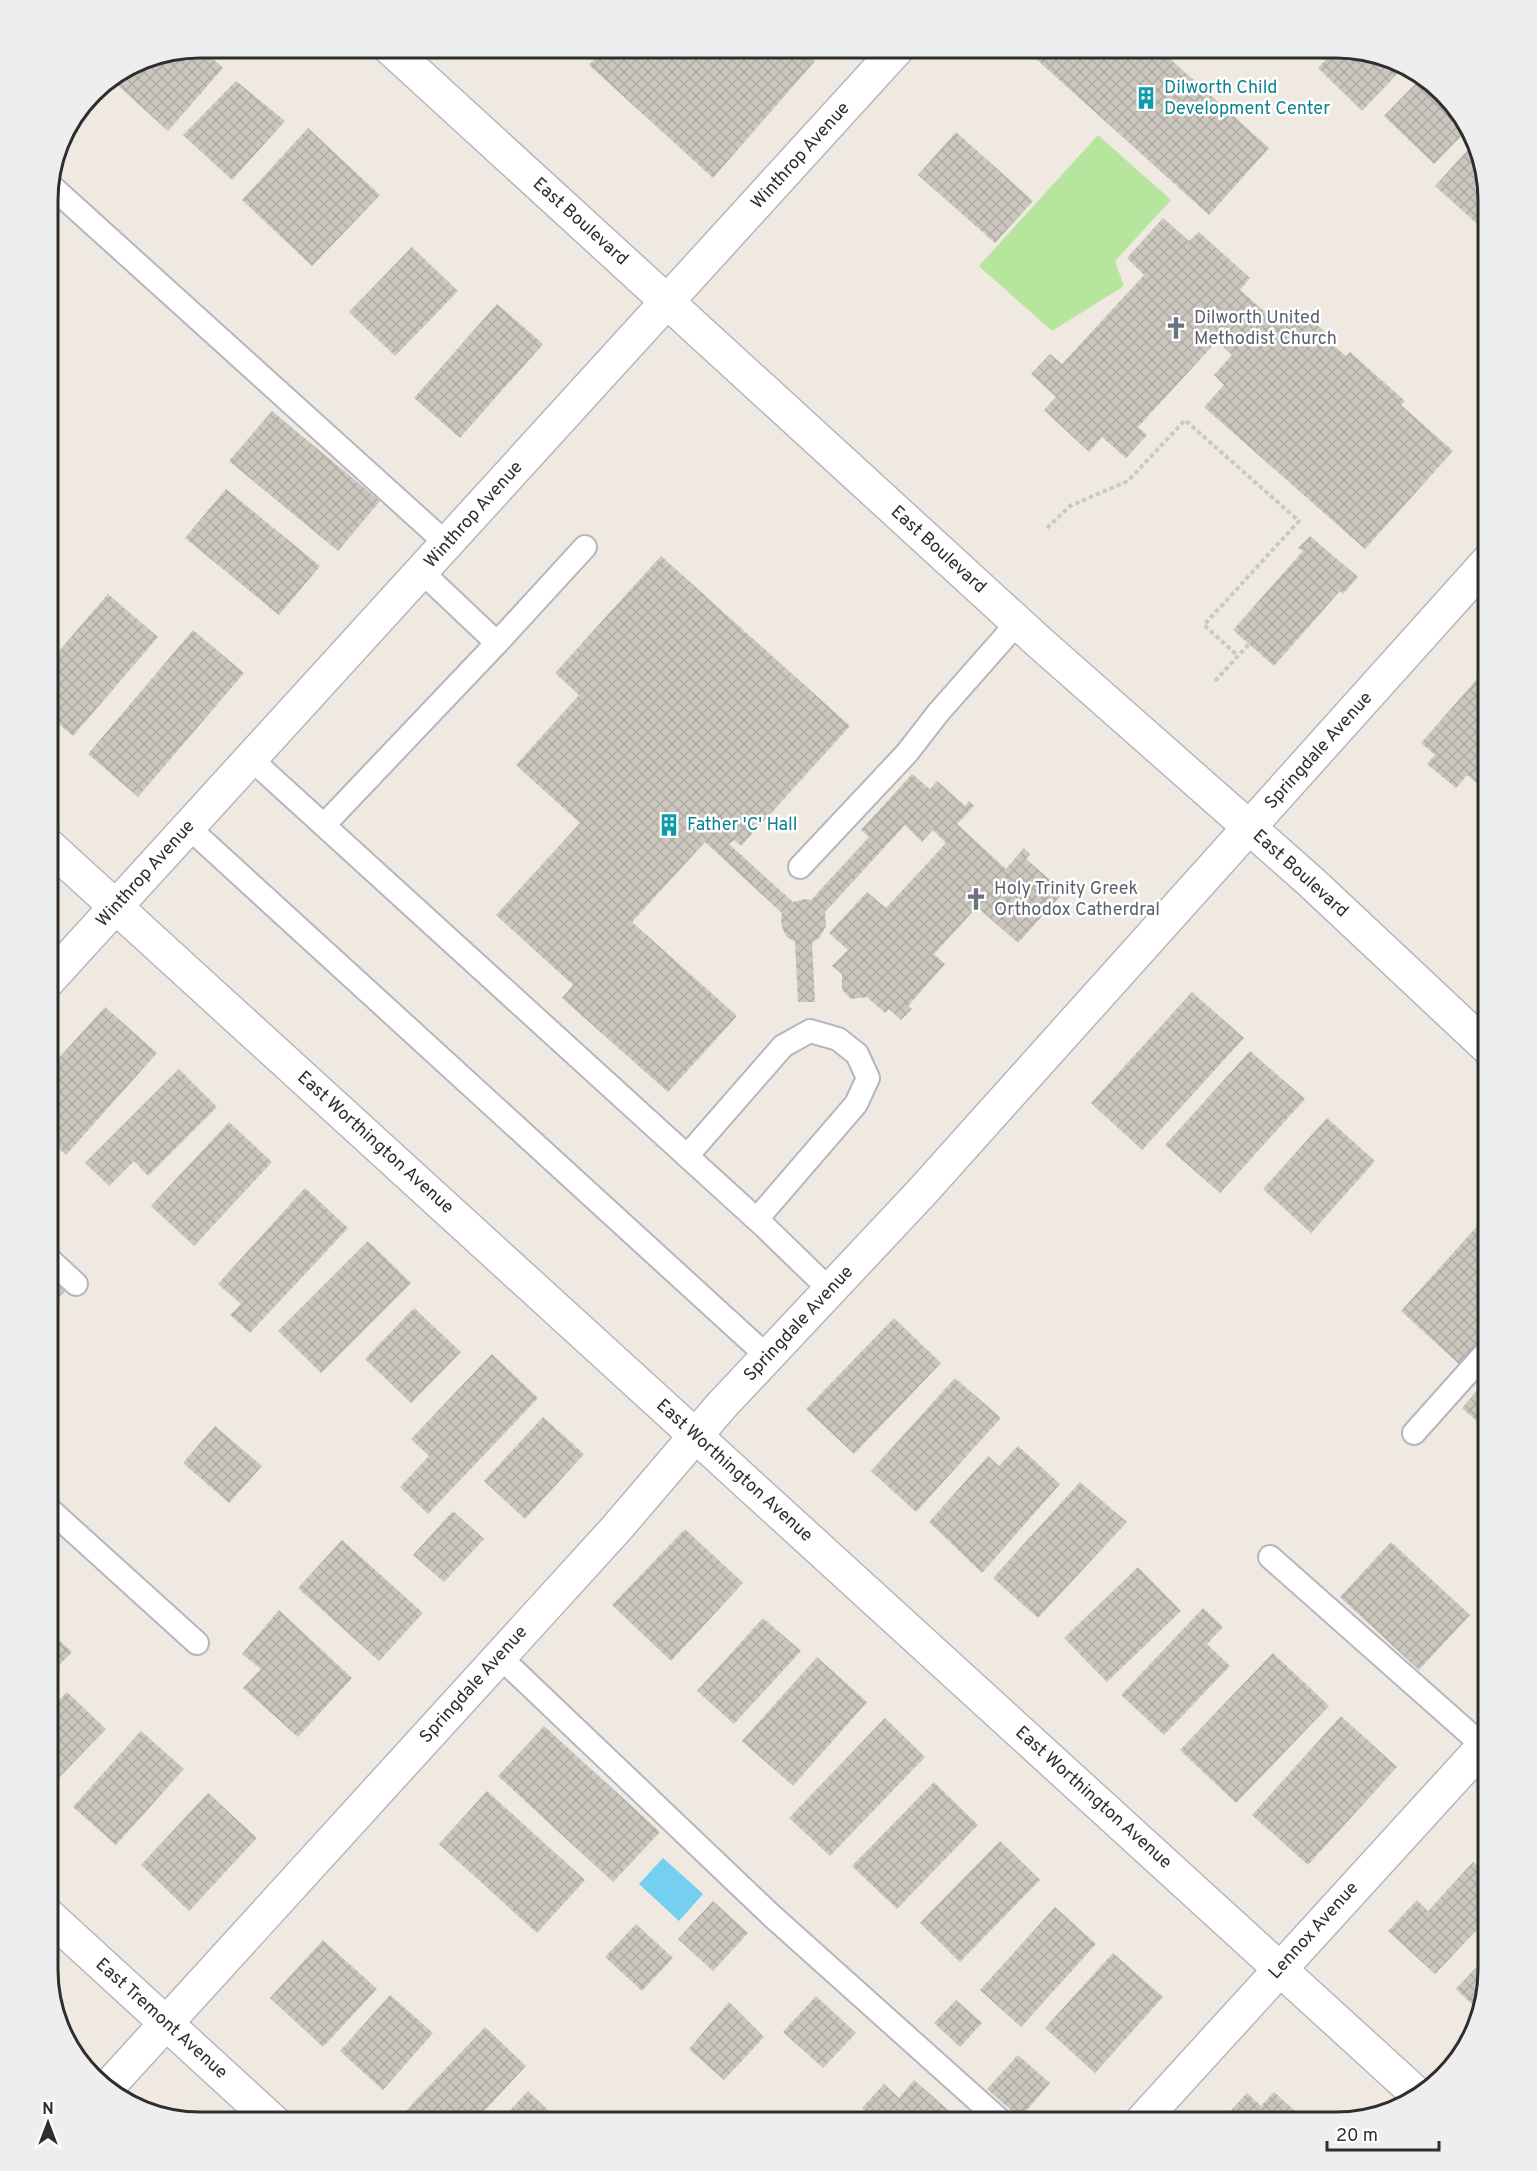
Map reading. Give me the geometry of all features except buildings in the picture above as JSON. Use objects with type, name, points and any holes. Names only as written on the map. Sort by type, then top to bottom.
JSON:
[{"type":"street","name":"East Boulevard","points":[[402,59],[1018,622],[1311,882],[1478,1039]]},
{"type":"street","name":"Winthrop Avenue","points":[[59,970],[888,59]]},
{"type":"street","name":"Springdale Avenue","points":[[113,2082],[615,1529],[696,1436],[921,1193],[1478,573]]},
{"type":"street","name":"East Worthington Avenue","points":[[59,855],[1413,2090]]},
{"type":"street","name":"Lennox Avenue","points":[[1150,2112],[1478,1756]]},
{"type":"street","name":"East Tremont Avenue","points":[[58,1924],[263,2112]]},
{"type":"lane","points":[[59,193],[447,544]]},
{"type":"lane","points":[[324,825],[585,547]]},
{"type":"lane","points":[[422,572],[497,643]]},
{"type":"lane","points":[[800,867],[907,753],[938,713],[1018,622]]},
{"type":"lane","points":[[251,759],[757,1219],[830,1290]]},
{"type":"lane","points":[[188,827],[768,1357]]},
{"type":"lane","points":[[687,1156],[783,1046],[810,1030],[838,1039],[858,1054],[868,1078],[856,1104],[757,1219]]},
{"type":"lane","points":[[58,1268],[76,1284]]},
{"type":"lane","points":[[1414,1433],[1478,1361]]},
{"type":"lane","points":[[58,1517],[196,1643]]},
{"type":"lane","points":[[1270,1557],[1478,1738]]},
{"type":"lane","points":[[499,1656],[772,1916],[991,2112]]},
{"type":"path","points":[[1047,528],[1070,506],[1128,481],[1185,420],[1299,521],[1204,625],[1238,656]]},
{"type":"path","points":[[1215,681],[1249,644]]},
{"type":"green space","points":[[1098,135],[1171,200],[1115,261],[1124,286],[1052,331],[979,266]]},
{"type":"water","points":[[663,1858],[703,1894],[679,1921],[639,1884]]},
{"type":"place","name":"Dilworth Child Development Center","points":[[1146,98]]},
{"type":"place","name":"Dilworth United Methodist Church","points":[[1176,328]]},
{"type":"place","name":"Father 'C' Hall","points":[[669,825]]},
{"type":"place","name":"Holy Trinity Greek Orthodox Catherdral","points":[[976,899]]}]
